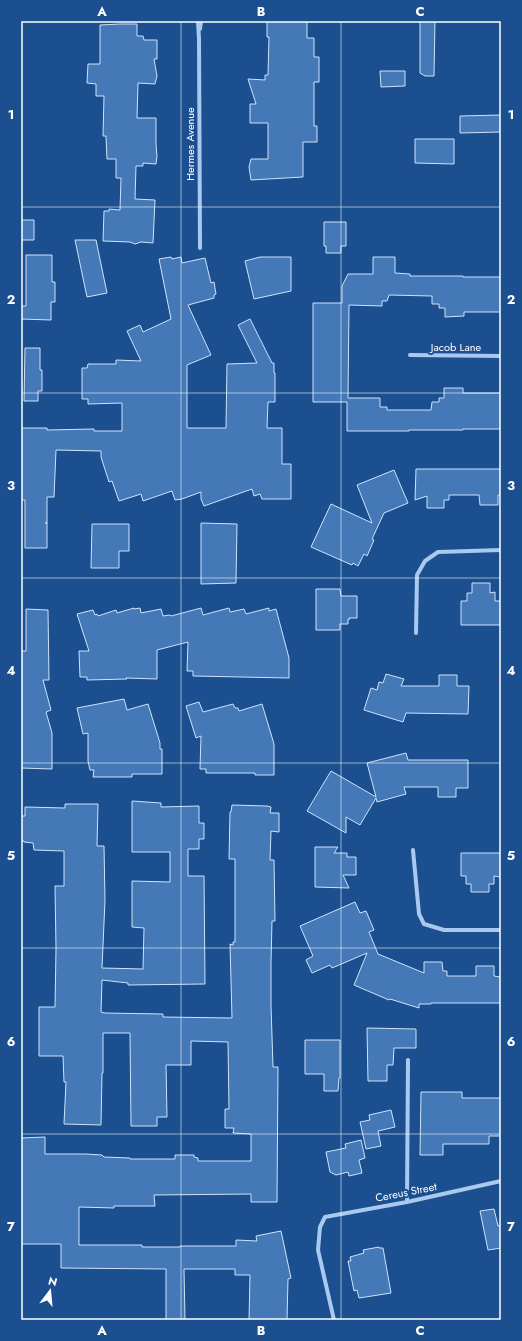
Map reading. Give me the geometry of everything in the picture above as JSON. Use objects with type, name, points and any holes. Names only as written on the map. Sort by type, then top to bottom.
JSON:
[{"type":"street","name":"Hermes Avenue","points":[[198,21],[200,248]]},
{"type":"street","name":"Hermes Avenue","points":[[199,39],[201,21]]},
{"type":"street","name":"Jacob Lane","points":[[410,355],[501,356]]},
{"type":"street","points":[[416,633],[417,575],[425,561],[438,552],[501,550]]},
{"type":"street","points":[[413,850],[419,914],[424,924],[444,930],[501,930]]},
{"type":"street","points":[[407,1202],[408,1060]]},
{"type":"street","name":"Cereus Street","points":[[334,1320],[318,1250],[320,1227],[325,1217],[407,1202],[501,1181]]},
{"type":"building","points":[[267,21],[307,21],[307,38],[314,38],[314,57],[319,57],[319,82],[314,82],[314,126],[317,126],[317,142],[303,142],[303,177],[251,180],[249,167],[251,159],[268,159],[268,123],[250,123],[250,104],[256,104],[248,79],[265,80],[265,75],[268,75],[269,37],[267,37]]},
{"type":"building","points":[[420,21],[435,21],[434,76],[425,76],[420,73]]},
{"type":"building","points":[[137,24],[137,36],[143,36],[144,40],[157,40],[157,59],[154,59],[157,76],[155,84],[138,83],[137,118],[156,118],[156,164],[143,163],[143,166],[136,166],[135,199],[155,200],[153,243],[141,242],[135,244],[130,242],[103,241],[104,211],[109,211],[109,209],[120,210],[121,178],[116,178],[116,159],[107,159],[106,136],[103,136],[104,96],[96,96],[96,84],[87,83],[88,64],[100,64],[100,25]]},
{"type":"building","points":[[380,71],[405,71],[405,86],[381,87]]},
{"type":"building","points":[[501,115],[501,132],[460,133],[460,116]]},
{"type":"building","points":[[415,139],[454,139],[454,164],[415,163]]},
{"type":"building","points":[[21,220],[34,220],[34,240],[21,240]]},
{"type":"building","points":[[324,222],[346,222],[346,246],[341,246],[341,253],[326,253],[326,246],[324,246]]},
{"type":"building","points":[[75,240],[96,240],[107,293],[87,297]]},
{"type":"building","points":[[26,255],[52,255],[52,282],[55,282],[55,302],[51,302],[51,320],[21,319],[21,306],[26,306]]},
{"type":"building","points":[[181,257],[182,263],[205,258],[211,283],[214,282],[216,294],[214,295],[214,298],[188,305],[211,355],[187,365],[187,428],[226,428],[227,364],[257,363],[238,325],[250,319],[272,363],[274,363],[275,402],[268,402],[267,428],[282,428],[282,464],[291,464],[291,499],[262,499],[260,494],[254,496],[252,489],[204,506],[201,499],[201,492],[175,500],[172,491],[143,501],[141,494],[119,501],[112,481],[109,482],[101,457],[101,451],[56,450],[54,497],[47,497],[47,548],[25,548],[25,500],[21,500],[21,428],[47,428],[47,430],[94,429],[94,431],[122,431],[122,403],[88,404],[88,399],[82,399],[82,368],[87,368],[88,364],[116,364],[116,360],[141,361],[127,331],[140,325],[143,332],[171,319],[159,259]]},
{"type":"building","points":[[260,257],[291,257],[291,291],[254,299],[245,261]]},
{"type":"building","points":[[373,257],[395,257],[395,273],[410,274],[410,276],[501,277],[501,312],[464,312],[464,316],[445,317],[445,308],[439,308],[439,304],[432,304],[432,296],[389,295],[387,301],[382,301],[382,306],[349,305],[348,398],[380,398],[380,407],[387,407],[387,410],[431,410],[432,402],[439,402],[439,398],[444,398],[444,388],[463,388],[463,393],[501,393],[501,429],[347,431],[347,402],[313,402],[313,303],[342,303],[342,286],[348,274],[373,274]]},
{"type":"building","points":[[25,348],[40,348],[42,391],[38,391],[38,401],[24,401]]},
{"type":"building","points":[[416,469],[501,469],[501,495],[498,495],[498,505],[480,505],[479,495],[449,495],[449,500],[444,500],[444,508],[427,508],[427,496],[415,500]]},
{"type":"building","points":[[394,470],[408,503],[384,513],[372,539],[374,540],[367,556],[364,554],[358,566],[353,563],[352,565],[311,547],[331,504],[372,523],[357,485]]},
{"type":"building","points":[[201,523],[237,524],[236,583],[201,584]]},
{"type":"building","points":[[92,524],[129,524],[129,551],[119,551],[119,568],[91,568]]},
{"type":"building","points":[[472,583],[490,583],[490,593],[495,592],[495,601],[501,601],[501,625],[461,625],[461,601],[467,601],[467,593],[472,593]]},
{"type":"building","points":[[316,589],[340,589],[341,596],[357,596],[357,618],[349,618],[348,624],[340,624],[340,630],[316,630]]},
{"type":"building","points":[[134,608],[140,608],[141,613],[161,609],[163,616],[171,616],[201,608],[203,615],[229,608],[230,612],[244,609],[246,614],[269,608],[269,611],[276,609],[289,658],[289,678],[193,676],[193,671],[187,671],[188,642],[157,650],[157,679],[126,678],[127,679],[87,680],[87,677],[80,677],[79,651],[89,651],[77,614],[93,610],[95,615],[97,614],[98,616],[116,610],[117,613]]},
{"type":"building","points":[[26,609],[48,610],[49,680],[43,680],[51,710],[46,712],[52,733],[52,769],[21,768],[21,651],[26,651]]},
{"type":"building","points":[[386,674],[404,679],[401,686],[439,686],[439,675],[457,675],[457,686],[469,686],[468,714],[406,713],[403,722],[364,710],[371,688],[377,690],[379,682],[383,683]]},
{"type":"building","points":[[124,699],[127,710],[148,704],[160,743],[160,749],[162,749],[162,774],[132,774],[132,777],[93,777],[94,770],[90,770],[88,761],[88,733],[83,734],[77,708]]},
{"type":"building","points":[[199,702],[203,712],[233,704],[239,711],[262,704],[274,744],[274,775],[255,775],[255,773],[206,773],[206,769],[200,769],[201,736],[196,738],[186,706]]},
{"type":"building","points":[[406,753],[408,760],[468,760],[468,788],[456,788],[456,797],[438,797],[438,787],[404,787],[406,794],[377,802],[376,798],[360,825],[346,817],[346,833],[307,811],[331,771],[376,797],[367,763]]},
{"type":"building","points":[[132,801],[161,803],[161,807],[199,806],[199,823],[204,823],[204,839],[199,839],[199,849],[188,849],[188,876],[204,876],[205,984],[128,985],[128,983],[102,980],[101,1012],[105,1013],[163,1014],[163,1017],[232,1018],[230,944],[233,945],[233,942],[235,942],[235,859],[229,859],[230,812],[232,805],[267,806],[271,807],[270,813],[279,813],[279,832],[271,831],[270,860],[274,860],[275,921],[272,921],[271,1005],[273,1067],[278,1067],[277,1202],[251,1202],[251,1194],[154,1195],[155,1206],[114,1206],[114,1208],[79,1207],[79,1245],[142,1245],[142,1247],[236,1246],[236,1240],[257,1241],[256,1236],[281,1231],[291,1278],[288,1279],[287,1320],[249,1320],[250,1275],[235,1275],[235,1269],[184,1269],[185,1320],[166,1320],[166,1269],[61,1268],[61,1244],[21,1244],[21,1138],[45,1137],[45,1154],[102,1155],[104,1157],[130,1159],[175,1159],[175,1155],[194,1155],[194,1157],[198,1158],[198,1161],[251,1161],[251,1134],[233,1133],[234,1128],[225,1128],[225,1109],[229,1109],[228,1042],[191,1041],[191,1065],[166,1065],[167,1117],[157,1117],[157,1126],[131,1126],[130,1033],[103,1033],[101,1125],[64,1124],[66,1082],[64,1082],[63,1056],[39,1056],[39,1007],[55,1007],[55,886],[64,886],[64,851],[34,850],[33,843],[21,841],[21,816],[25,816],[25,807],[65,808],[65,804],[98,804],[97,846],[104,846],[105,900],[102,968],[143,969],[144,928],[132,927],[132,881],[170,882],[170,852],[132,852]]},
{"type":"building","points":[[315,847],[338,847],[334,853],[347,853],[347,857],[356,857],[356,875],[343,875],[349,888],[315,887]]},
{"type":"building","points":[[461,853],[501,853],[500,877],[494,876],[494,884],[489,884],[489,892],[471,892],[471,884],[466,884],[466,876],[461,876]]},
{"type":"building","points":[[355,902],[360,913],[366,911],[374,930],[369,932],[378,954],[424,973],[424,962],[442,962],[443,971],[447,971],[447,976],[476,976],[476,966],[494,966],[494,976],[501,977],[501,1003],[431,1003],[419,1004],[419,1008],[390,999],[389,1000],[354,985],[367,953],[332,968],[330,965],[312,973],[306,960],[313,956],[300,926]]},
{"type":"building","points":[[367,1028],[416,1029],[416,1048],[394,1048],[393,1065],[387,1065],[387,1081],[368,1081]]},
{"type":"building","points":[[305,1040],[340,1040],[340,1078],[338,1091],[324,1091],[324,1074],[305,1074]]},
{"type":"building","points":[[421,1092],[462,1092],[462,1098],[501,1098],[501,1136],[489,1136],[489,1144],[443,1144],[443,1155],[420,1155]]},
{"type":"building","points":[[391,1110],[395,1127],[378,1131],[381,1146],[366,1149],[360,1122],[370,1120],[369,1115]]},
{"type":"building","points":[[361,1140],[365,1158],[359,1160],[362,1173],[349,1176],[348,1172],[336,1175],[330,1172],[326,1152],[346,1148],[345,1144]]},
{"type":"building","points":[[494,1209],[498,1226],[501,1225],[501,1248],[488,1250],[480,1211]]},
{"type":"building","points":[[379,1247],[383,1248],[391,1293],[359,1298],[357,1290],[354,1291],[348,1261],[351,1261],[350,1257],[364,1253],[363,1250]]}]
